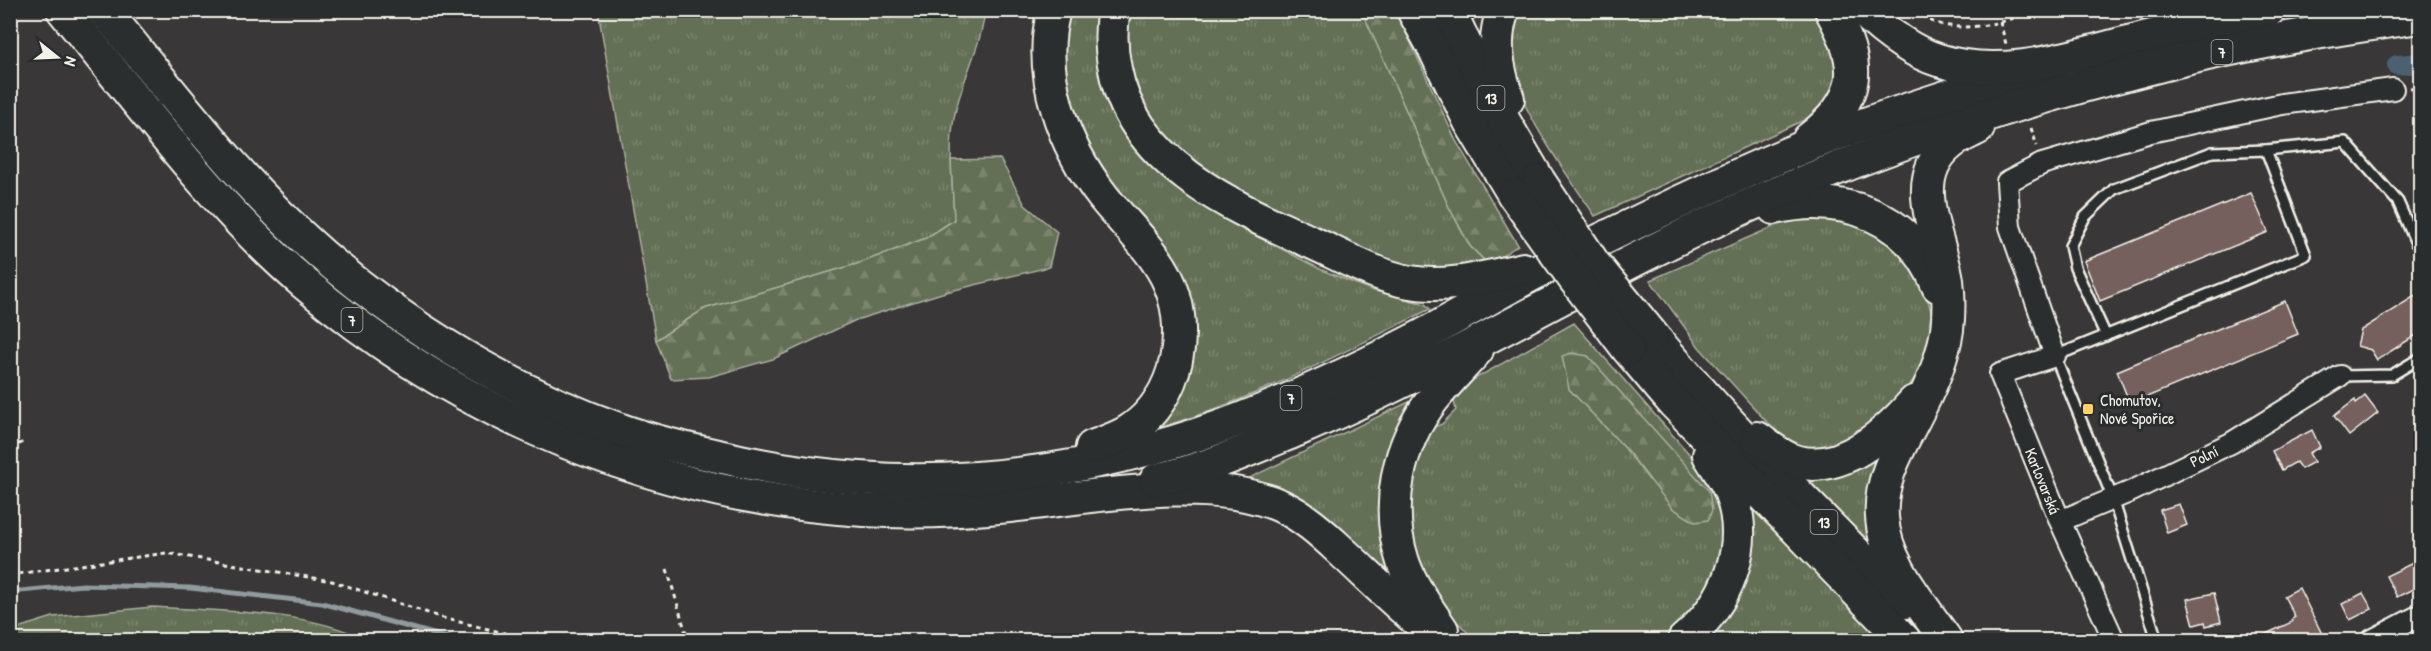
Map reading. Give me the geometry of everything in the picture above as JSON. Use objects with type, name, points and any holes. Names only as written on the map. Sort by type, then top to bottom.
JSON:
[{"type":"highway","name":"7","points":[[63,10],[186,160],[244,225],[303,282],[362,328],[418,366],[545,434],[610,459],[696,484],[798,505],[932,512],[1009,506],[1080,496],[1169,477],[1253,449],[1337,413],[1712,222],[1805,182],[1933,132],[2027,102],[2148,68],[2254,45],[2421,16]]},
{"type":"highway","name":"7","points":[[104,10],[213,144],[269,204],[330,261],[378,300],[496,375],[622,430],[682,448],[798,472],[863,479],[927,480],[1004,475],[1074,465],[1155,447],[1237,420],[1321,385],[1419,337],[1556,262],[1792,152],[2061,58],[2269,10]]},
{"type":"highway","points":[[1004,475],[1111,441],[1131,430],[1157,404],[1175,368],[1180,347],[1178,313],[1167,278],[1102,196],[1078,160],[1064,130],[1054,96],[1048,58],[1054,10]]},
{"type":"highway","points":[[1114,10],[1111,36],[1112,57],[1123,97],[1132,116],[1167,159],[1204,188],[1255,217],[1375,272],[1412,283],[1443,284],[1556,262]]},
{"type":"highway","points":[[1413,10],[1432,45]]},
{"type":"highway","name":"13","points":[[1419,10],[1432,45],[1470,122],[1594,264],[1674,402],[1904,640]]},
{"type":"highway","name":"13","points":[[1449,10],[1491,99],[1526,188]]},
{"type":"highway","points":[[1503,10],[1497,35],[1496,56],[1526,188]]},
{"type":"highway","points":[[1792,152],[1830,123],[1844,103],[1848,91],[1852,61],[1848,44],[1831,10]]},
{"type":"highway","points":[[1862,10],[1900,41],[1938,60],[1978,68],[2000,68],[2020,67],[2061,58]]},
{"type":"highway","points":[[1945,640],[1895,565],[1884,534],[1881,505],[1888,472],[1918,411],[1943,346],[1949,308],[1947,280],[1927,199],[1929,175],[1939,156],[1952,143],[2027,102]]},
{"type":"highway","points":[[1707,400],[1776,452],[1796,462],[1823,464],[1851,454],[1890,426],[1921,394],[1943,346],[1941,295],[1925,261],[1901,233],[1869,213],[1842,204],[1813,201],[1794,203],[1712,222]]},
{"type":"highway","points":[[1449,640],[1425,605],[1404,564],[1395,528],[1396,484],[1403,454],[1416,425],[1433,399],[1491,335]]},
{"type":"highway","name":"13","points":[[1640,342],[1707,400],[1781,479],[1945,640]]},
{"type":"highway","points":[[1674,402],[1730,491],[1738,523],[1736,556],[1728,584],[1702,625],[1684,640]]},
{"type":"highway","points":[[1080,496],[1204,490],[1244,496],[1281,506],[1313,525],[1420,624],[1442,640]]},
{"type":"street","points":[[2055,356],[2010,226],[2007,182],[2042,164],[2151,132],[2282,105],[2393,89]]},
{"type":"street","name":"Karlovarská","points":[[2055,356],[2000,374],[2060,521],[2114,640]]},
{"type":"street","name":"Polní","points":[[2060,521],[2113,499],[2231,443],[2340,376]]},
{"type":"street","points":[[2372,640],[2421,615]]},
{"type":"lane","points":[[2106,336],[2075,268],[2070,246],[2085,217],[2114,189],[2212,152],[2266,150],[2345,142],[2398,202],[2416,243],[2421,247]]},
{"type":"lane","points":[[2157,640],[2113,499],[2055,356],[2306,255],[2266,150]]},
{"type":"lane","points":[[2340,376],[2392,375],[2421,358]]},
{"type":"path","points":[[1916,10],[1935,23],[1965,27],[2000,22],[2040,10]]},
{"type":"path","points":[[2000,22],[2007,46]]},
{"type":"path","points":[[10,448],[24,442]]},
{"type":"path","points":[[10,575],[166,553],[332,581],[442,618],[533,640]]},
{"type":"path","points":[[667,569],[688,640]]},
{"type":"green space","points":[[598,11],[985,11],[983,25],[957,104],[952,130],[954,220],[926,238],[860,263],[704,309],[656,340]]},
{"type":"green space","points":[[1069,11],[1103,11],[1151,165],[1186,195],[1245,230],[1322,270],[1371,290],[1425,304],[1430,309],[1261,391],[1155,429],[1178,396],[1191,369],[1194,357],[1195,325],[1190,299],[1181,275],[1169,254],[1105,174],[1083,136],[1067,83],[1064,47]]},
{"type":"green space","points":[[1126,11],[1362,11],[1449,207],[1470,246],[1489,265],[1442,272],[1389,266],[1210,179],[1153,126],[1127,75]]},
{"type":"green space","points":[[1362,11],[1396,11],[1456,141],[1518,245],[1489,265],[1470,246],[1449,207]]},
{"type":"green space","points":[[1516,11],[1815,11],[1836,48],[1836,88],[1815,115],[1595,216],[1557,160],[1520,95],[1509,57]]},
{"type":"green space","points":[[1000,159],[1025,205],[1057,232],[1049,267],[942,293],[856,320],[773,359],[709,377],[671,379],[656,340],[704,309],[860,263],[926,238],[954,220],[951,160]]},
{"type":"green space","points":[[1830,216],[1873,231],[1897,250],[1913,270],[1924,291],[1930,306],[1933,330],[1930,348],[1922,367],[1894,403],[1877,420],[1840,443],[1813,450],[1784,441],[1699,347],[1650,280],[1796,217]]},
{"type":"green space","points":[[1574,323],[1713,481],[1719,495],[1725,555],[1694,617],[1666,640],[1479,640],[1468,633],[1439,603],[1419,559],[1412,528],[1410,498],[1413,468],[1431,428],[1442,424],[1456,410],[1454,401],[1469,382]],"holes":[[[1569,389],[1712,510],[1649,480],[1625,448]]]},
{"type":"green space","points":[[1572,353],[1588,356],[1709,491],[1712,510],[1708,520],[1695,522],[1672,508],[1625,448],[1569,389],[1562,356]]},
{"type":"green space","points":[[1413,400],[1391,454],[1395,582],[1290,493],[1247,479]]},
{"type":"green space","points":[[1891,441],[1880,553],[1799,474]]},
{"type":"green space","points":[[1754,511],[1883,640],[1708,640],[1732,608],[1746,581],[1752,551]]},
{"type":"green space","points":[[152,607],[234,611],[290,617],[343,630],[367,640],[11,640],[11,630],[53,617]]},
{"type":"building","points":[[2251,193],[2268,232],[2100,301],[2084,261]]},
{"type":"building","points":[[2421,292],[2421,332],[2377,360],[2371,350],[2357,346],[2361,330]]},
{"type":"building","points":[[2285,301],[2298,334],[2130,404],[2117,371]]},
{"type":"building","points":[[2365,396],[2378,413],[2349,436],[2334,416],[2355,400],[2356,403]]},
{"type":"building","points":[[2312,430],[2320,447],[2309,453],[2314,462],[2301,469],[2296,462],[2282,470],[2272,451]]},
{"type":"building","points":[[2179,504],[2187,525],[2167,533],[2160,510]]},
{"type":"building","points":[[2421,559],[2421,585],[2397,597],[2386,576]]},
{"type":"building","points":[[2299,588],[2322,634],[2309,640],[2253,640],[2292,622],[2291,620],[2295,617],[2284,596]]},
{"type":"building","points":[[2214,593],[2221,622],[2206,626],[2205,622],[2194,625],[2187,599]]},
{"type":"building","points":[[2363,593],[2372,609],[2350,620],[2342,604]]},
{"type":"waterway","points":[[2397,65],[2420,63]]},
{"type":"waterway","points":[[10,592],[83,585],[190,588],[322,603],[455,640]]},
{"type":"place","name":"Chomutov, Nové Spořice","points":[[2088,409]]}]
